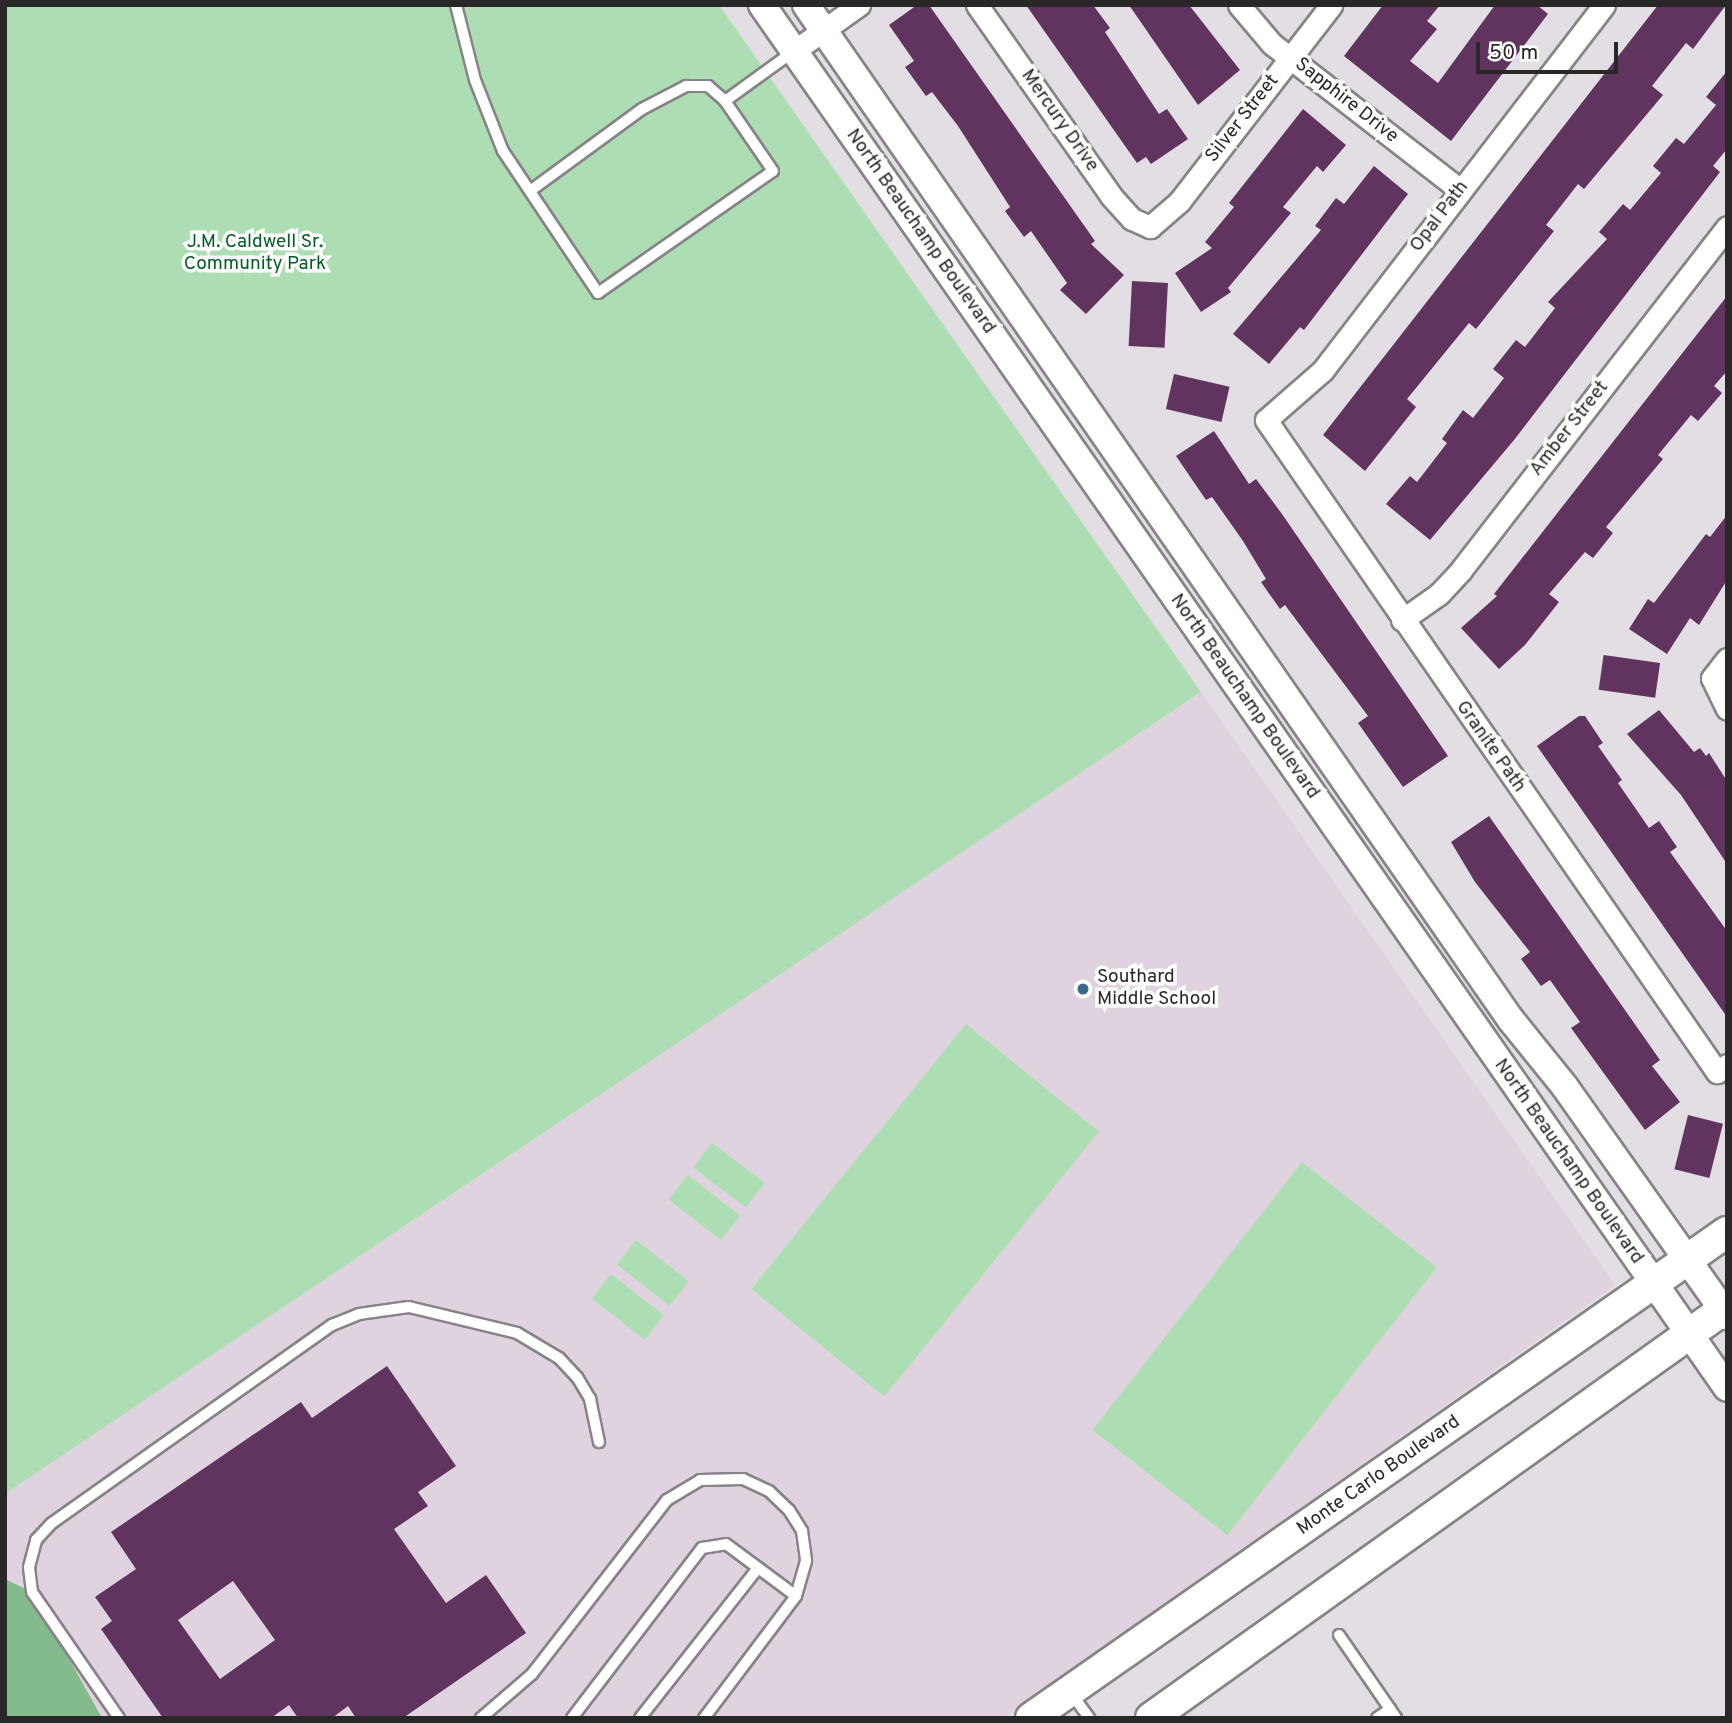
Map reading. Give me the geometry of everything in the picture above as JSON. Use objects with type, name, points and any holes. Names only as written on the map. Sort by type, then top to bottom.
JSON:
[{"type":"main road","name":"Monte Carlo Boulevard","points":[[1031,1718],[1727,1232]]},
{"type":"main road","points":[[1151,1718],[1688,1334],[1725,1311]]},
{"type":"street","name":"North Beauchamp Boulevard","points":[[762,5],[1727,1388]]},
{"type":"street","name":"North Beauchamp Boulevard","points":[[806,5],[1511,1020],[1564,1087],[1725,1311]]},
{"type":"street","points":[[794,51],[859,5]]},
{"type":"street","name":"Mercury Drive","points":[[977,5],[1111,196],[1132,219],[1150,226]]},
{"type":"street","name":"Sapphire Drive","points":[[1239,5],[1290,58],[1460,190]]},
{"type":"street","name":"Silver Street","points":[[1150,226],[1180,202],[1331,5]]},
{"type":"street","name":"Opal Path","points":[[1266,420],[1315,379],[1604,5]]},
{"type":"street","name":"Amber Street","points":[[1402,621],[1439,594],[1461,570],[1727,227]]},
{"type":"street","name":"Granite Path","points":[[1266,420],[1402,621],[1722,1069]]},
{"type":"street","points":[[1727,659],[1712,678],[1727,709]]},
{"type":"lane","points":[[456,5],[475,80],[503,152],[598,293],[773,171],[725,101],[708,86],[686,86],[642,109],[530,191]]},
{"type":"lane","points":[[725,101],[794,51]]},
{"type":"lane","points":[[119,1718],[32,1592],[29,1567],[36,1539],[52,1523],[332,1325],[359,1314],[409,1307],[517,1333],[559,1358],[577,1377],[590,1399],[599,1442]]},
{"type":"lane","points":[[481,1718],[521,1687],[667,1500],[690,1484],[711,1478],[743,1479],[779,1500],[797,1521],[806,1544],[806,1561],[796,1596],[704,1718]]},
{"type":"lane","points":[[572,1718],[702,1548],[726,1544],[796,1596]]},
{"type":"lane","points":[[640,1718],[758,1568]]},
{"type":"lane","points":[[1339,1635],[1393,1713],[1377,1718]]},
{"type":"lane","points":[[1069,1691],[1089,1718]]},
{"type":"shaded area","name":"Southard Middle School","points":[[1201,692],[1615,1285],[1004,1718],[102,1718],[32,1592],[5,1579],[6,1493]]},
{"type":"green space","name":"J.M. Caldwell Sr. Community Park","points":[[5,5],[719,5],[1201,692],[6,1493]]},
{"type":"green space","points":[[966,1024],[1099,1132],[884,1397],[751,1289]]},
{"type":"green space","points":[[712,1143],[765,1183],[746,1207],[693,1168]]},
{"type":"green space","points":[[1302,1162],[1437,1267],[1227,1535],[1093,1430]]},
{"type":"green space","points":[[688,1175],[740,1216],[721,1240],[669,1199]]},
{"type":"green space","points":[[636,1240],[689,1281],[670,1306],[617,1264]]},
{"type":"green space","points":[[611,1274],[664,1315],[645,1340],[592,1298]]},
{"type":"green space","points":[[5,1579],[32,1592],[102,1718],[5,1718]]},
{"type":"building","points":[[917,5],[929,5],[1095,241],[1091,244],[1124,275],[1086,314],[1060,290],[1067,283],[1031,231],[1024,237],[1005,211],[1010,207],[958,126],[932,92],[926,96],[905,67],[914,61],[889,25]]},
{"type":"building","points":[[1026,5],[1093,5],[1110,28],[1105,32],[1159,114],[1167,109],[1188,139],[1151,164],[1146,157],[1137,163]]},
{"type":"building","points":[[1129,5],[1189,5],[1240,70],[1198,105]]},
{"type":"building","points":[[1383,5],[1440,5],[1427,21],[1437,29],[1410,61],[1438,83],[1495,5],[1537,5],[1548,14],[1451,141],[1344,56]]},
{"type":"building","points":[[1658,5],[1726,5],[1693,49],[1686,43],[1652,86],[1663,95],[1584,189],[1578,184],[1546,225],[1554,231],[1476,329],[1469,323],[1407,399],[1416,407],[1365,471],[1323,435]]},
{"type":"building","points":[[1727,71],[1727,149],[1713,166],[1720,172],[1514,440],[1430,540],[1386,504],[1410,476],[1417,482],[1447,443],[1442,439],[1463,410],[1473,418],[1504,378],[1493,369],[1516,340],[1525,347],[1555,308],[1548,302],[1607,239],[1599,232],[1623,204],[1630,210],[1661,173],[1653,166],[1676,138],[1684,144],[1716,105],[1706,97]]},
{"type":"building","points":[[1303,109],[1346,145],[1323,172],[1317,166],[1283,207],[1291,213],[1228,288],[1231,292],[1201,312],[1175,273],[1212,248],[1205,242],[1234,207],[1229,203]]},
{"type":"building","points":[[1374,166],[1408,194],[1304,330],[1300,327],[1269,364],[1233,334],[1321,230],[1315,226],[1336,198],[1344,204]]},
{"type":"building","points":[[1132,281],[1168,283],[1165,348],[1129,346]]},
{"type":"building","points":[[1727,296],[1727,371],[1714,386],[1722,393],[1698,421],[1691,415],[1658,455],[1663,459],[1606,527],[1613,533],[1593,558],[1585,552],[1549,594],[1559,602],[1525,645],[1499,669],[1461,628],[1497,596],[1494,594]]},
{"type":"building","points":[[1174,374],[1230,387],[1221,422],[1166,409]]},
{"type":"building","points":[[1214,431],[1249,484],[1256,479],[1282,514],[1448,756],[1403,787],[1358,723],[1368,716],[1285,605],[1280,609],[1261,582],[1266,579],[1243,541],[1212,497],[1206,500],[1176,456]]},
{"type":"building","points":[[1727,515],[1727,580],[1699,625],[1690,618],[1667,654],[1629,629],[1648,599],[1654,603],[1706,534],[1710,537]]},
{"type":"building","points":[[1604,655],[1660,663],[1655,698],[1599,690]]},
{"type":"building","points":[[1659,710],[1694,752],[1700,748],[1706,756],[1709,753],[1727,781],[1727,864],[1681,795],[1627,734]]},
{"type":"building","points":[[1579,716],[1585,716],[1603,743],[1598,746],[1622,780],[1618,783],[1649,828],[1659,821],[1677,847],[1670,852],[1727,931],[1727,1017],[1537,746]]},
{"type":"building","points":[[1489,816],[1660,1060],[1652,1066],[1680,1102],[1645,1130],[1571,1028],[1580,1022],[1550,980],[1541,986],[1521,959],[1530,952],[1475,882],[1451,842]]},
{"type":"building","points":[[1688,1115],[1723,1124],[1709,1178],[1674,1169]]},
{"type":"building","points":[[387,1366],[456,1466],[418,1492],[428,1506],[394,1529],[446,1603],[486,1575],[526,1633],[403,1718],[356,1718],[348,1706],[332,1718],[298,1718],[289,1705],[271,1718],[163,1718],[101,1629],[112,1621],[95,1597],[136,1569],[111,1532],[301,1402],[312,1418]],"holes":[[[233,1581],[275,1640],[220,1679],[178,1620]]]},
{"type":"place","name":"Southard Middle School","points":[[1083,989]]}]
